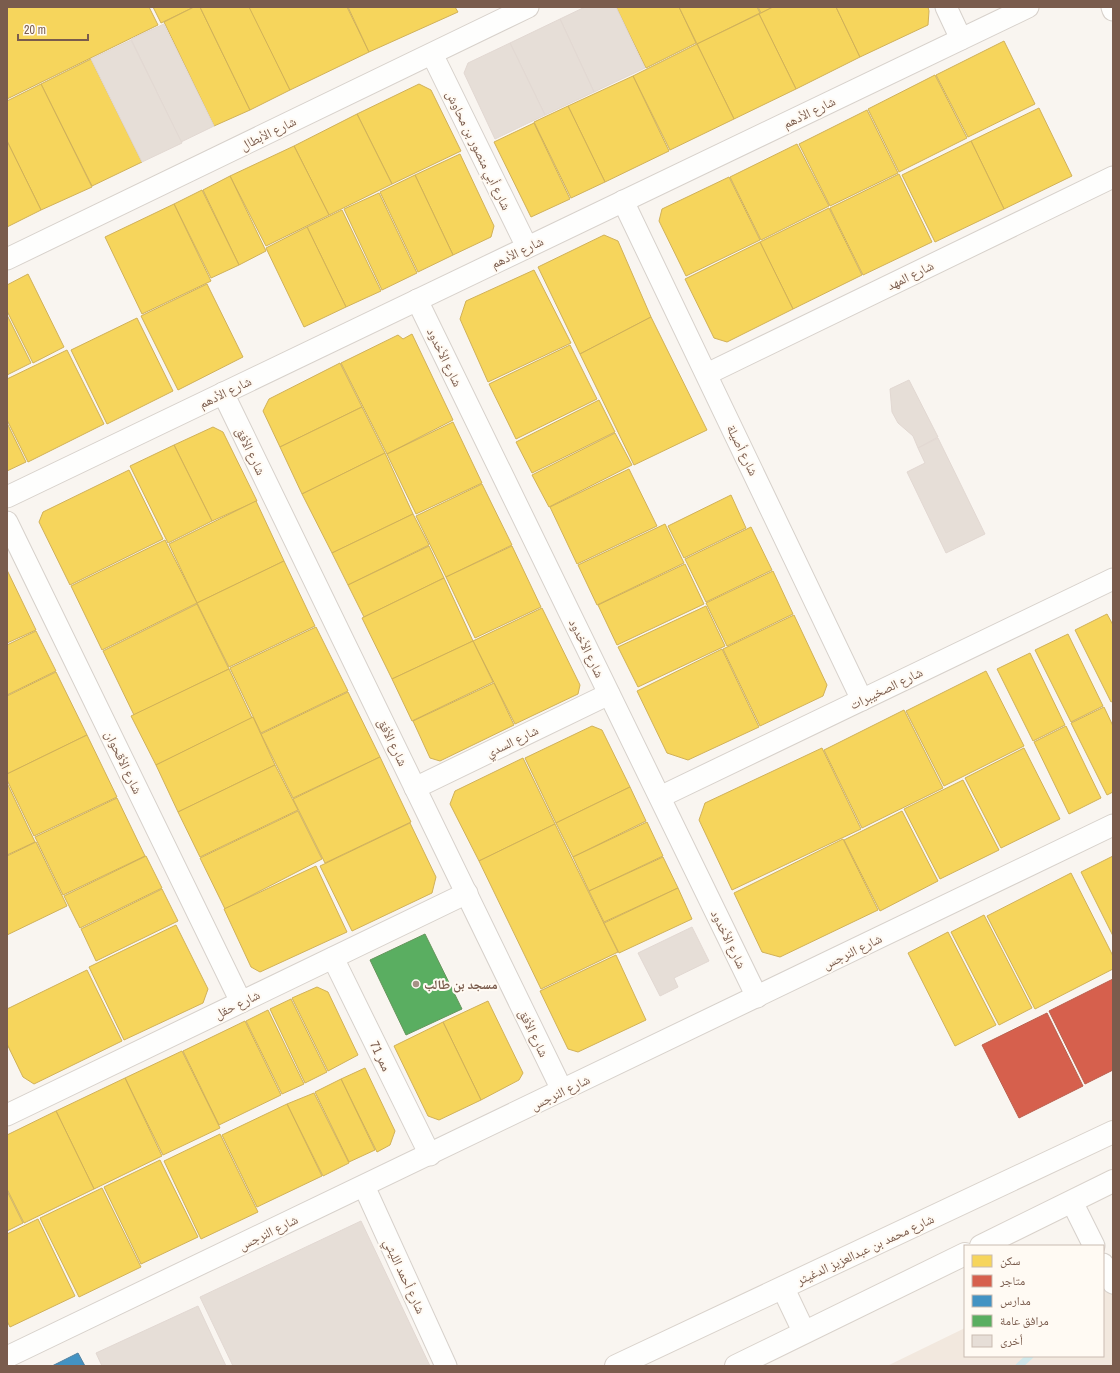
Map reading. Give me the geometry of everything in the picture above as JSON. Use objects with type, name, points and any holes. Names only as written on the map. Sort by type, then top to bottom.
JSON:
[{"type":"street","name":"شارع الأبطال","points":[[7,259],[528,7]]},
{"type":"street","points":[[946,7],[961,39]]},
{"type":"street","name":"شارع الأدهم","points":[[7,497],[1028,7]]},
{"type":"street","name":"شارع أبي منصور بن محاوش","points":[[432,54],[527,247]]},
{"type":"street","name":"شارع المهد","points":[[707,374],[1113,177]]},
{"type":"street","name":"شارع أصيلة","points":[[624,201],[862,700]]},
{"type":"street","name":"شارع الأخدود","points":[[418,300],[757,997]]},
{"type":"street","name":"شارع الأفق","points":[[223,393],[562,1090]]},
{"type":"street","name":"شارع الأقحوان","points":[[7,522],[241,1002]]},
{"type":"street","name":"شارع الصخيبرات","points":[[660,797],[1113,579]]},
{"type":"street","name":"شارع السدي","points":[[415,788],[609,694]]},
{"type":"street","name":"شارع النرجس","points":[[7,1357],[1113,825]]},
{"type":"street","name":"شارع حقل","points":[[8,1111],[241,1002],[467,893]]},
{"type":"street","name":"ممر 71","points":[[333,958],[430,1154]]},
{"type":"street","name":"شارع محمد بن عبدالعزيز الدغيثر","points":[[616,1366],[1113,1132]]},
{"type":"street","points":[[983,1245],[1113,1181]]},
{"type":"street","name":"شارع أحمد الليثي","points":[[364,1186],[446,1366]]},
{"type":"street","points":[[1072,1202],[1094,1245]]},
{"type":"street","points":[[736,1366],[964,1254]]},
{"type":"street","points":[[1104,1266],[1113,1283]]},
{"type":"street","points":[[783,1288],[804,1332]]},
{"type":"shaded area","points":[[1113,1256],[1113,1366],[887,1366],[964,1328],[964,1357],[1104,1357],[1104,1260]]},
{"type":"building: سكن","points":[[7,7],[149,7],[158,25],[7,99]]},
{"type":"building: سكن","points":[[153,7],[194,7],[161,23]]},
{"type":"building: سكن","points":[[194,7],[200,7],[250,110],[214,126],[164,22]]},
{"type":"building: سكن","points":[[200,7],[250,7],[290,90],[250,110]]},
{"type":"building: سكن","points":[[249,7],[347,7],[369,52],[290,90]]},
{"type":"building: سكن","points":[[348,7],[455,7],[458,12],[369,52]]},
{"type":"building: سكن","points":[[616,7],[679,7],[696,43],[646,68]]},
{"type":"building: سكن","points":[[679,7],[757,7],[760,13],[697,44]]},
{"type":"building: سكن","points":[[758,7],[773,7],[761,13]]},
{"type":"building: سكن","points":[[773,7],[836,7],[860,57],[796,89],[759,14]]},
{"type":"building: سكن","points":[[836,7],[928,7],[928,25],[860,57]]},
{"type":"building: سكن","points":[[759,14],[796,89],[734,119],[697,44]]},
{"type":"building: سكن","points":[[1004,41],[1035,104],[968,137],[936,75]]},
{"type":"building: سكن","points":[[697,44],[734,119],[670,150],[633,76]]},
{"type":"building: سكن","points":[[91,59],[142,162],[92,186],[41,84]]},
{"type":"building: سكن","points":[[935,75],[967,138],[899,172],[868,109]]},
{"type":"building: سكن","points":[[633,76],[669,151],[605,182],[568,106]]},
{"type":"building: سكن","points":[[41,84],[92,187],[41,210],[7,141],[7,101]]},
{"type":"building: سكن","points":[[419,84],[431,90],[461,151],[392,184],[357,114]]},
{"type":"building: سكن","points":[[568,106],[605,182],[571,198],[534,122]]},
{"type":"building: سكن","points":[[1039,108],[1072,176],[1004,209],[971,141]]},
{"type":"building: سكن","points":[[867,110],[898,173],[830,206],[799,144]]},
{"type":"building: سكن","points":[[357,114],[392,184],[329,215],[294,146]]},
{"type":"building: سكن","points":[[534,123],[570,199],[531,217],[494,142]]},
{"type":"building: سكن","points":[[7,141],[41,210],[7,227]]},
{"type":"building: سكن","points":[[971,141],[1004,209],[935,242],[902,175]]},
{"type":"building: سكن","points":[[797,144],[829,206],[761,240],[730,177]]},
{"type":"building: سكن","points":[[294,146],[329,215],[266,246],[230,176]]},
{"type":"building: سكن","points":[[460,154],[494,226],[491,237],[453,255],[415,175]]},
{"type":"building: سكن","points":[[899,174],[932,242],[863,275],[830,208]]},
{"type":"building: سكن","points":[[415,175],[453,255],[418,272],[380,192]]},
{"type":"building: سكن","points":[[230,176],[266,251],[239,265],[203,190]]},
{"type":"building: سكن","points":[[729,177],[760,240],[686,276],[659,221],[662,209]]},
{"type":"building: سكن","points":[[202,190],[239,265],[211,278],[174,204]]},
{"type":"building: سكن","points":[[379,193],[417,273],[382,290],[344,209]]},
{"type":"building: سكن","points":[[174,204],[211,281],[142,314],[105,237]]},
{"type":"building: سكن","points":[[829,208],[862,275],[793,309],[760,242]]},
{"type":"building: سكن","points":[[342,210],[381,291],[346,307],[307,227]]},
{"type":"building: سكن","points":[[307,227],[346,307],[304,327],[266,248]]},
{"type":"building: سكن","points":[[604,235],[618,241],[651,317],[580,354],[538,267]]},
{"type":"building: سكن","points":[[760,242],[793,309],[727,342],[714,338],[685,279]]},
{"type":"building: سكن","points":[[534,270],[571,343],[488,382],[460,319],[466,301]]},
{"type":"building: سكن","points":[[28,274],[64,347],[33,363],[7,311],[7,285]]},
{"type":"building: سكن","points":[[207,284],[243,357],[178,390],[141,316]]},
{"type":"building: سكن","points":[[7,315],[31,363],[7,375]]},
{"type":"building: سكن","points":[[651,317],[707,430],[634,465],[580,354]]},
{"type":"building: سكن","points":[[137,318],[173,391],[107,424],[71,350]]},
{"type":"building: سكن","points":[[412,334],[453,420],[387,454],[341,363],[398,335],[403,339]]},
{"type":"building: سكن","points":[[570,345],[597,399],[516,439],[489,384]]},
{"type":"building: سكن","points":[[67,350],[104,424],[28,462],[7,420],[7,379]]},
{"type":"building: سكن","points":[[340,363],[362,407],[280,447],[263,411],[269,399]]},
{"type":"building: سكن","points":[[599,400],[615,432],[532,473],[516,442]]},
{"type":"building: سكن","points":[[362,407],[385,453],[302,494],[280,447]]},
{"type":"building: سكن","points":[[453,422],[482,483],[416,514],[387,454]]},
{"type":"building: سكن","points":[[7,423],[26,462],[7,471]]},
{"type":"building: سكن","points":[[213,427],[223,432],[257,501],[212,521],[174,445]]},
{"type":"building: سكن","points":[[615,433],[632,465],[549,507],[532,475]]},
{"type":"building: سكن","points":[[174,445],[212,521],[168,543],[130,466]]},
{"type":"building: سكن","points":[[385,453],[413,514],[332,553],[302,494]]},
{"type":"building: سكن","points":[[629,469],[657,526],[577,564],[550,507]]},
{"type":"building: سكن","points":[[129,470],[163,539],[70,585],[39,522],[43,512]]},
{"type":"building: سكن","points":[[482,484],[512,545],[446,577],[416,516]]},
{"type":"building: سكن","points":[[731,495],[746,528],[684,558],[668,526]]},
{"type":"building: سكن","points":[[256,501],[284,561],[197,603],[169,544]]},
{"type":"building: سكن","points":[[413,514],[429,545],[348,585],[332,553]]},
{"type":"building: سكن","points":[[665,524],[684,563],[597,605],[578,565]]},
{"type":"building: سكن","points":[[751,527],[772,570],[706,602],[685,559]]},
{"type":"building: سكن","points":[[165,540],[197,603],[102,650],[71,586]]},
{"type":"building: سكن","points":[[429,546],[444,578],[364,617],[348,585]]},
{"type":"building: سكن","points":[[512,546],[541,607],[475,638],[446,577]]},
{"type":"building: سكن","points":[[284,561],[315,626],[229,667],[197,603]]},
{"type":"building: سكن","points":[[685,564],[704,604],[617,645],[598,605]]},
{"type":"building: سكن","points":[[7,570],[36,630],[7,643]]},
{"type":"building: سكن","points":[[773,571],[793,614],[727,646],[706,603]]},
{"type":"building: سكن","points":[[444,578],[473,641],[392,679],[362,618]]},
{"type":"building: سكن","points":[[197,604],[229,669],[134,715],[103,651]]},
{"type":"building: سكن","points":[[706,606],[725,646],[638,687],[618,647]]},
{"type":"building: سكن","points":[[542,608],[580,685],[578,694],[515,724],[473,641]]},
{"type":"building: سكن","points":[[1107,614],[1113,625],[1113,701],[1111,702],[1075,630]]},
{"type":"building: سكن","points":[[794,615],[827,685],[823,696],[760,726],[723,649]]},
{"type":"building: سكن","points":[[316,627],[348,691],[261,733],[230,668]]},
{"type":"building: سكن","points":[[36,631],[56,671],[7,695],[7,645]]},
{"type":"building: سكن","points":[[1068,634],[1103,706],[1071,722],[1035,650]]},
{"type":"building: سكن","points":[[473,641],[493,682],[412,721],[392,679]]},
{"type":"building: سكن","points":[[722,649],[759,727],[688,760],[667,753],[637,691]]},
{"type":"building: سكن","points":[[1030,653],[1065,725],[1033,741],[997,669]]},
{"type":"building: سكن","points":[[229,669],[252,718],[156,765],[131,716]]},
{"type":"building: سكن","points":[[986,671],[1024,746],[944,786],[906,711]]},
{"type":"building: سكن","points":[[56,672],[87,735],[7,774],[7,696]]},
{"type":"building: سكن","points":[[494,683],[514,725],[440,761],[430,758],[413,721]]},
{"type":"building: سكن","points":[[348,692],[380,757],[293,798],[261,734]]},
{"type":"building: سكن","points":[[1104,707],[1113,726],[1113,792],[1107,795],[1071,723]]},
{"type":"building: سكن","points":[[904,710],[943,788],[862,828],[824,750]]},
{"type":"building: سكن","points":[[253,717],[275,765],[178,812],[156,765]]},
{"type":"building: سكن","points":[[592,726],[602,730],[630,787],[556,823],[525,758]]},
{"type":"building: سكن","points":[[1066,726],[1101,798],[1069,814],[1034,742]]},
{"type":"building: سكن","points":[[87,735],[117,797],[34,836],[7,780],[7,774]]},
{"type":"building: سكن","points":[[822,748],[861,829],[732,890],[699,820],[705,803]]},
{"type":"building: سكن","points":[[1024,748],[1060,819],[1001,848],[965,778]]},
{"type":"building: سكن","points":[[380,757],[411,822],[325,863],[293,799]]},
{"type":"building: سكن","points":[[523,758],[555,824],[479,861],[450,804],[455,791]]},
{"type":"building: سكن","points":[[275,765],[298,810],[200,857],[178,812]]},
{"type":"building: سكن","points":[[963,780],[999,850],[940,879],[904,809]]},
{"type":"building: سكن","points":[[7,783],[35,842],[7,855]]},
{"type":"building: سكن","points":[[630,787],[646,821],[573,857],[556,823]]},
{"type":"building: سكن","points":[[117,798],[145,856],[63,895],[35,837]]},
{"type":"building: سكن","points":[[298,811],[322,859],[225,909],[200,858]]},
{"type":"building: سكن","points":[[902,811],[938,881],[880,911],[844,840]]},
{"type":"building: سكن","points":[[647,822],[663,856],[589,891],[573,857]]},
{"type":"building: سكن","points":[[410,823],[436,877],[432,893],[352,931],[320,866]]},
{"type":"building: سكن","points":[[555,824],[618,952],[541,989],[479,861]]},
{"type":"building: سكن","points":[[843,839],[878,910],[780,957],[762,952],[734,893]]},
{"type":"building: سكن","points":[[36,842],[67,906],[7,935],[7,856]]},
{"type":"building: سكن","points":[[146,856],[162,888],[80,928],[64,896]]},
{"type":"building: سكن","points":[[1113,856],[1113,936],[1081,872]]},
{"type":"building: سكن","points":[[663,857],[678,888],[604,922],[589,891]]},
{"type":"building: سكن","points":[[316,866],[347,932],[260,972],[251,967],[224,909]]},
{"type":"building: سكن","points":[[1071,873],[1113,956],[1113,969],[1035,1009],[987,916]]},
{"type":"building: سكن","points":[[678,888],[692,919],[619,953],[604,923]]},
{"type":"building: سكن","points":[[162,889],[178,921],[96,961],[81,929]]},
{"type":"building: سكن","points":[[984,915],[1032,1008],[999,1025],[951,932]]},
{"type":"building: سكن","points":[[176,925],[208,989],[203,1003],[124,1040],[89,967]]},
{"type":"building: سكن","points":[[948,932],[996,1025],[955,1046],[908,953]]},
{"type":"building: سكن","points":[[616,955],[646,1020],[578,1052],[568,1049],[540,991]]},
{"type":"building: سكن","points":[[87,970],[122,1041],[34,1084],[23,1077],[7,1044],[7,1009]]},
{"type":"building: سكن","points":[[317,987],[328,992],[358,1055],[328,1071],[292,998]]},
{"type":"building: سكن","points":[[291,999],[327,1072],[305,1083],[270,1009]]},
{"type":"building: سكن","points":[[488,1001],[523,1073],[519,1080],[481,1100],[443,1022]]},
{"type":"building: سكن","points":[[268,1010],[304,1084],[282,1094],[246,1021]]},
{"type":"building: سكن","points":[[245,1021],[281,1095],[219,1125],[183,1051]]},
{"type":"building: سكن","points":[[443,1022],[481,1100],[439,1120],[428,1116],[394,1046]]},
{"type":"building: سكن","points":[[182,1051],[220,1128],[163,1155],[125,1078]]},
{"type":"building: سكن","points":[[365,1068],[395,1131],[390,1145],[377,1152],[341,1079]]},
{"type":"building: سكن","points":[[125,1078],[162,1156],[94,1189],[56,1111]]},
{"type":"building: سكن","points":[[341,1079],[375,1150],[349,1162],[315,1092]]},
{"type":"building: سكن","points":[[314,1093],[349,1163],[323,1176],[287,1104]]},
{"type":"building: سكن","points":[[287,1104],[322,1176],[257,1207],[222,1135]]},
{"type":"building: سكن","points":[[56,1111],[94,1189],[24,1223],[7,1189],[7,1135]]},
{"type":"building: سكن","points":[[220,1134],[258,1212],[201,1239],[164,1161]]},
{"type":"building: سكن","points":[[160,1160],[198,1237],[141,1264],[104,1187]]},
{"type":"building: سكن","points":[[102,1188],[141,1267],[79,1297],[40,1218]]},
{"type":"building: سكن","points":[[7,1191],[23,1223],[7,1231]]},
{"type":"building: سكن","points":[[38,1219],[75,1296],[10,1327],[7,1321],[7,1234]]},
{"type":"building: متاجر","points":[[1113,979],[1113,1070],[1085,1084],[1049,1011]]},
{"type":"building: متاجر","points":[[1047,1013],[1083,1086],[1019,1118],[982,1045]]},
{"type":"building: مدارس","points":[[78,1353],[85,1366],[52,1366]]},
{"type":"building: مرافق عامة","name":"مسجد بن طالب","points":[[425,934],[462,1009],[406,1035],[370,960]]},
{"type":"building: أخرى","points":[[585,7],[616,7],[645,68],[594,92],[560,19]]},
{"type":"building: أخرى","points":[[560,19],[594,92],[545,115],[510,43]]},
{"type":"building: أخرى","points":[[164,24],[214,126],[181,142],[131,39]]},
{"type":"building: أخرى","points":[[131,40],[182,143],[142,162],[91,59]]},
{"type":"building: أخرى","points":[[510,43],[545,115],[495,139],[464,73],[468,63]]},
{"type":"building: أخرى","points":[[909,380],[938,437],[918,448],[913,436],[898,423],[892,412],[890,389]]},
{"type":"building: أخرى","points":[[938,438],[985,534],[946,553],[907,472],[925,463],[918,448]]},
{"type":"building: أخرى","points":[[692,927],[709,961],[674,978],[678,987],[660,996],[638,953]]},
{"type":"building: أخرى","points":[[361,1221],[430,1366],[233,1366],[200,1297]]},
{"type":"building: أخرى","points":[[198,1306],[226,1366],[102,1366],[96,1353]]},
{"type":"waterway","points":[[1019,1366],[1029,1357]]},
{"type":"place","name":"مسجد بن طالب","points":[[416,984]]}]
